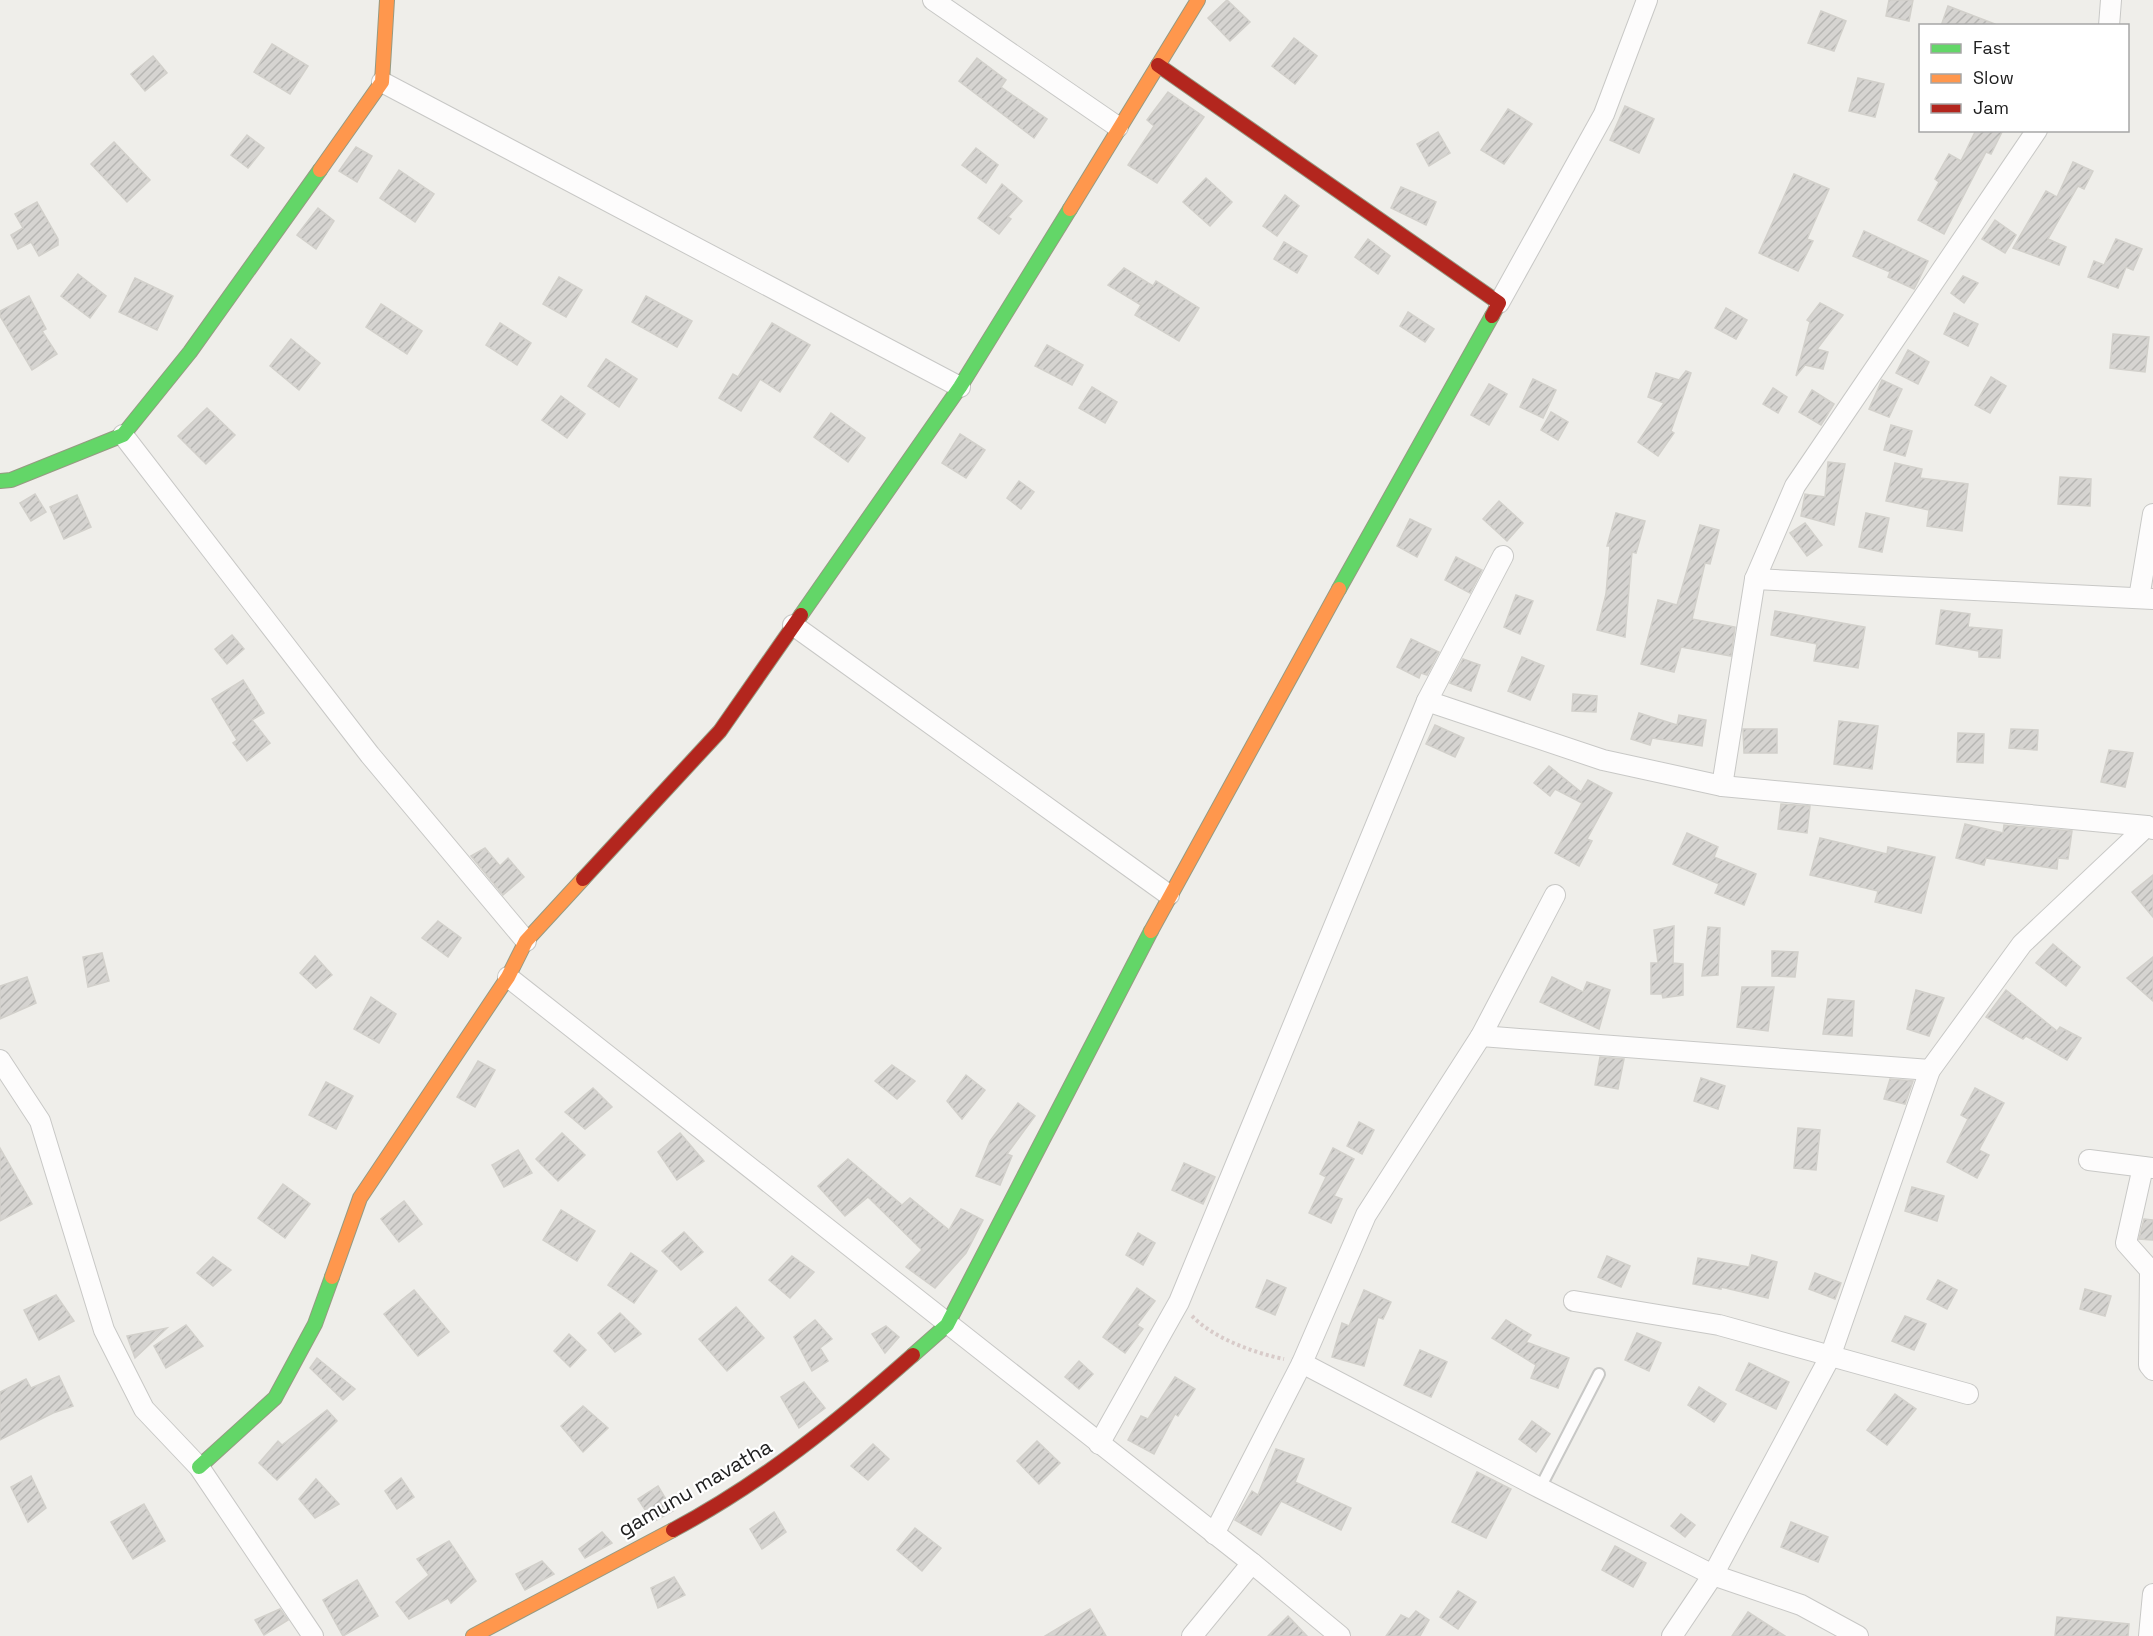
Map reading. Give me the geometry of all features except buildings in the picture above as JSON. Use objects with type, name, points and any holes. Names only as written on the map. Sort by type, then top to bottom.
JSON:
[{"type":"street","points":[[0,481],[11,480],[123,435],[190,352],[382,82],[387,0]]},
{"type":"street","points":[[933,0],[1118,127]]},
{"type":"street","points":[[199,1467],[275,1398],[315,1324],[360,1198],[508,977],[526,941],[720,730],[960,387],[1198,0]]},
{"type":"street","points":[[947,1325],[1169,895],[1604,114],[1647,0]]},
{"type":"street","points":[[2109,24],[2111,0]]},
{"type":"street","points":[[1158,64],[1498,303]]},
{"type":"street","points":[[382,82],[960,387]]},
{"type":"street","points":[[1722,786],[1755,579],[1795,486],[2036,132]]},
{"type":"street","points":[[123,435],[370,755],[526,941]]},
{"type":"street","points":[[1755,579],[2146,598],[2153,514]]},
{"type":"street","points":[[1099,1444],[1179,1302],[1427,701],[1503,556]]},
{"type":"street","points":[[793,625],[1169,895]]},
{"type":"street","points":[[1427,701],[1603,760],[1722,786],[2150,827]]},
{"type":"street","points":[[1672,1636],[1713,1575],[1830,1357],[1930,1070],[2022,944],[2150,827]]},
{"type":"street","points":[[1214,1534],[1302,1363],[1366,1215],[1482,1036],[1555,895]]},
{"type":"street","points":[[508,977],[1252,1563],[1336,1630],[1340,1636]]},
{"type":"street","points":[[1482,1036],[1930,1070]]},
{"type":"street","points":[[0,1060],[40,1121],[104,1330],[144,1409],[199,1467],[306,1634]]},
{"type":"street","points":[[2089,1160],[2148,1167],[2126,1243],[2150,1270],[2149,1365],[2153,1370]]},
{"type":"street","points":[[1574,1302],[1719,1325],[1968,1394]]},
{"type":"street","name":"gamunu mavatha","points":[[473,1636],[686,1523],[767,1475],[859,1403],[947,1325]]},
{"type":"street","points":[[1302,1363],[1540,1488],[1713,1575],[1801,1605],[1858,1636]]},
{"type":"street","points":[[1192,1636],[1252,1563]]},
{"type":"street","points":[[2148,1636],[2153,1594]]},
{"type":"lane","points":[[1540,1488],[1599,1374]]},
{"type":"path","points":[[1179,1302],[1199,1323],[1238,1344],[1302,1363]]},
{"type":"traffic: fast","points":[[0,481],[11,480],[123,435],[190,352],[320,170]]},
{"type":"traffic: fast","points":[[801,615],[960,387],[1070,209]]},
{"type":"traffic: fast","points":[[1339,589],[1492,316]]},
{"type":"traffic: fast","points":[[913,1355],[947,1325],[1151,931]]},
{"type":"traffic: fast","points":[[199,1467],[275,1398],[315,1324],[332,1277]]},
{"type":"traffic: slow","points":[[320,170],[382,82],[387,0]]},
{"type":"traffic: slow","points":[[1070,209],[1198,0]]},
{"type":"traffic: slow","points":[[1151,931],[1339,589]]},
{"type":"traffic: slow","points":[[332,1277],[360,1198],[508,977],[526,941],[583,879]]},
{"type":"traffic: slow","points":[[473,1636],[673,1530]]},
{"type":"traffic: jam","points":[[1158,65],[1499,303],[1492,316]]},
{"type":"traffic: jam","points":[[583,879],[720,731],[801,615]]},
{"type":"traffic: jam","points":[[673,1530],[738,1492],[798,1450],[913,1355]]}]
